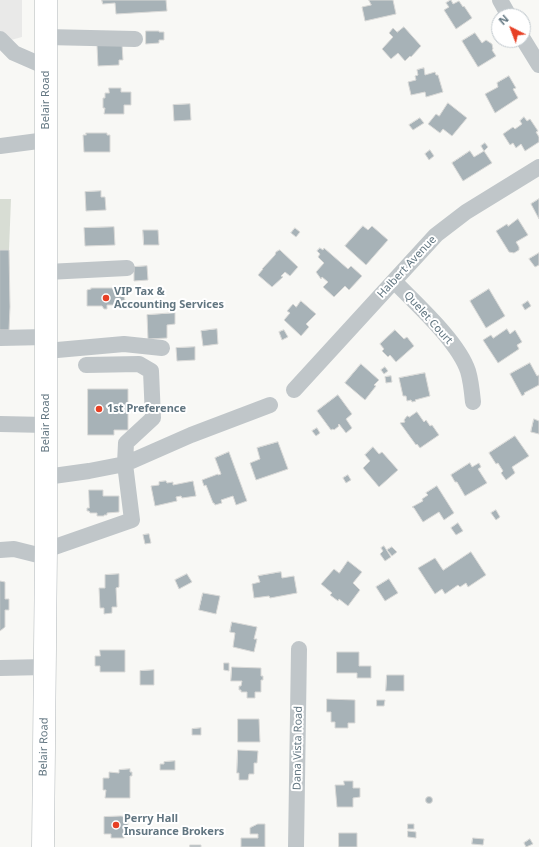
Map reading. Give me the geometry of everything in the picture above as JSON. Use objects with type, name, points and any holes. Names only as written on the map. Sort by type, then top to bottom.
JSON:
[{"type":"highway","name":"Belair Road","points":[[43,847],[46,554],[46,0]]},
{"type":"street","points":[[46,37],[134,39]]},
{"type":"street","points":[[0,38],[14,52],[46,67]]},
{"type":"street","points":[[529,48],[539,65]]},
{"type":"street","points":[[0,146],[46,140]]},
{"type":"street","name":"Halbert Avenue","points":[[294,390],[436,235],[466,212],[539,167]]},
{"type":"street","points":[[46,272],[127,268]]},
{"type":"street","name":"Quelet Court","points":[[394,281],[439,328],[461,358],[468,370],[473,402]]},
{"type":"street","points":[[0,338],[46,344],[124,344],[162,348]]},
{"type":"street","points":[[0,550],[14,549],[46,554],[132,520],[125,464],[126,443],[152,418],[151,371],[139,364],[86,365]]},
{"type":"street","points":[[46,476],[90,471],[125,464],[191,435],[270,405]]},
{"type":"street","points":[[0,424],[46,425]]},
{"type":"street","name":"Dana Vista Road","points":[[296,847],[299,649]]},
{"type":"street","points":[[0,668],[45,667]]},
{"type":"street","points":[[43,847],[56,847]]},
{"type":"shaded area","points":[[0,0],[22,0],[22,37],[0,43]]},
{"type":"shaded area","points":[[0,199],[11,199],[9,250],[0,250]]},
{"type":"building","points":[[102,0],[166,0],[167,11],[116,14],[115,3],[103,4]]},
{"type":"building","points":[[369,0],[393,0],[396,14],[365,21],[362,7],[371,5]]},
{"type":"building","points":[[451,0],[453,4],[459,1],[472,18],[456,29],[444,10],[449,7],[446,3]]},
{"type":"building","points":[[404,27],[421,46],[405,61],[398,53],[391,59],[382,49],[393,37],[389,33],[393,28],[397,32]]},
{"type":"building","points":[[146,31],[164,32],[164,40],[159,40],[159,43],[146,44]]},
{"type":"building","points":[[475,33],[482,43],[486,40],[491,43],[491,48],[493,48],[492,50],[496,56],[478,67],[462,41]]},
{"type":"building","points":[[122,44],[123,60],[119,60],[119,65],[98,66],[97,46]]},
{"type":"building","points":[[424,68],[425,75],[435,72],[436,75],[438,75],[443,92],[426,97],[425,92],[411,95],[408,82],[416,80],[415,76],[418,75],[417,70]]},
{"type":"building","points":[[509,76],[516,88],[513,89],[518,98],[495,113],[485,94],[498,87],[497,83]]},
{"type":"building","points":[[109,88],[121,88],[121,92],[131,92],[131,105],[124,105],[124,114],[104,114],[105,108],[103,108],[103,98],[105,98],[105,93],[109,93]]},
{"type":"building","points":[[448,103],[467,118],[452,136],[443,129],[440,133],[428,124],[436,114],[439,116]]},
{"type":"building","points":[[190,104],[191,120],[174,121],[173,105]]},
{"type":"building","points":[[524,117],[527,121],[530,119],[538,131],[536,132],[539,137],[539,142],[525,151],[521,144],[516,148],[513,143],[510,145],[503,134],[513,127],[515,129],[522,124],[520,121]]},
{"type":"building","points":[[420,118],[424,123],[413,130],[409,125]]},
{"type":"building","points":[[86,133],[107,133],[107,135],[110,135],[110,152],[84,152],[83,135],[86,135]]},
{"type":"building","points":[[485,143],[488,147],[484,151],[481,146]]},
{"type":"building","points":[[430,150],[434,156],[429,160],[425,154]]},
{"type":"building","points":[[470,151],[474,157],[484,151],[492,163],[463,181],[452,163]]},
{"type":"building","points":[[101,191],[101,197],[105,197],[106,210],[86,211],[85,192]]},
{"type":"building","points":[[539,199],[539,219],[531,204]]},
{"type":"building","points":[[518,219],[528,235],[516,242],[519,250],[514,253],[509,252],[496,231],[507,224],[508,226]]},
{"type":"building","points":[[363,226],[368,230],[372,226],[388,240],[366,265],[345,246]]},
{"type":"building","points":[[114,227],[115,245],[85,246],[84,228]]},
{"type":"building","points":[[295,228],[300,232],[296,237],[291,233]]},
{"type":"building","points":[[143,230],[158,230],[159,245],[144,245]]},
{"type":"building","points":[[320,248],[323,250],[324,248],[348,269],[351,266],[362,276],[349,290],[345,286],[334,297],[323,287],[328,282],[322,277],[321,279],[316,272],[324,263],[318,257],[320,254],[317,251]]},
{"type":"building","points":[[0,250],[9,250],[9,330],[0,330]]},
{"type":"building","points":[[280,250],[298,267],[290,276],[285,272],[281,276],[283,277],[272,287],[258,275],[276,252]]},
{"type":"building","points":[[539,253],[539,265],[535,267],[529,259]]},
{"type":"building","points":[[147,266],[148,280],[134,281],[134,267]]},
{"type":"building","name":"VIP Tax & Accounting Services","points":[[91,288],[116,288],[116,295],[122,295],[125,300],[121,301],[122,305],[107,305],[107,309],[104,309],[102,306],[87,306],[87,290]]},
{"type":"building","points":[[489,289],[505,316],[486,328],[470,301]]},
{"type":"building","points":[[301,301],[316,314],[306,324],[309,327],[301,336],[284,320],[290,313],[287,311],[293,304],[296,307]]},
{"type":"building","points":[[528,301],[531,306],[525,310],[522,305]]},
{"type":"building","points":[[175,313],[175,324],[167,325],[167,338],[148,339],[147,315]]},
{"type":"building","points":[[217,329],[218,344],[203,346],[201,331]]},
{"type":"building","points":[[507,329],[510,334],[515,330],[522,342],[517,345],[519,349],[498,363],[483,340],[491,335],[493,338]]},
{"type":"building","points":[[284,330],[288,337],[282,340],[279,332]]},
{"type":"building","points":[[395,330],[404,339],[407,337],[414,346],[396,362],[390,355],[388,357],[382,351],[384,349],[380,344]]},
{"type":"building","points":[[195,347],[195,360],[177,361],[176,348]]},
{"type":"building","points":[[530,363],[537,376],[539,375],[539,385],[524,393],[525,394],[522,396],[510,374]]},
{"type":"building","points":[[361,364],[379,380],[374,385],[376,386],[365,400],[345,383]]},
{"type":"building","points":[[385,367],[388,371],[384,374],[381,370]]},
{"type":"building","points":[[425,373],[430,396],[412,402],[411,400],[407,401],[406,396],[403,396],[399,378]]},
{"type":"building","points":[[391,376],[392,382],[386,383],[385,377]]},
{"type":"building","points":[[88,389],[128,389],[128,430],[114,430],[114,435],[88,435]]},
{"type":"building","points":[[338,395],[352,414],[346,419],[352,428],[346,433],[339,424],[339,426],[334,430],[331,430],[317,411]]},
{"type":"building","points":[[417,412],[424,422],[426,420],[430,426],[432,425],[439,435],[420,448],[417,444],[416,445],[400,423],[405,422],[404,420],[407,416],[409,417]]},
{"type":"building","points":[[534,419],[539,421],[539,434],[531,432]]},
{"type":"building","points":[[317,428],[320,433],[316,436],[312,431]]},
{"type":"building","points":[[515,436],[529,456],[512,467],[515,473],[506,480],[501,473],[503,471],[498,463],[496,464],[489,453]]},
{"type":"building","points":[[278,442],[288,469],[256,480],[250,463],[260,459],[257,448]]},
{"type":"building","points":[[373,447],[379,454],[382,452],[398,470],[379,487],[363,468],[370,461],[365,455]]},
{"type":"building","points":[[229,452],[247,501],[236,505],[233,496],[221,500],[222,503],[215,505],[206,485],[204,486],[202,480],[221,474],[215,458]]},
{"type":"building","points":[[470,463],[472,467],[479,463],[481,467],[478,469],[487,483],[465,496],[451,475]]},
{"type":"building","points":[[348,475],[351,480],[346,483],[343,478]]},
{"type":"building","points":[[166,481],[167,483],[173,482],[173,485],[193,481],[196,496],[182,498],[181,496],[176,497],[177,501],[155,506],[151,486],[159,485],[159,482]]},
{"type":"building","points":[[437,486],[454,513],[444,520],[439,512],[423,522],[412,507],[423,501],[422,499],[428,495],[426,493]]},
{"type":"building","points":[[89,490],[103,490],[103,496],[119,496],[119,512],[107,513],[107,515],[104,516],[97,516],[97,513],[90,513],[87,511],[87,508],[89,508]]},
{"type":"building","points":[[496,510],[500,517],[496,520],[491,513]]},
{"type":"building","points":[[458,523],[463,531],[456,535],[451,528]]},
{"type":"building","points":[[149,534],[151,543],[145,544],[143,535]]},
{"type":"building","points":[[384,546],[391,557],[385,561],[380,554],[383,551],[381,548]]},
{"type":"building","points":[[392,547],[397,552],[392,556],[387,550]]},
{"type":"building","points":[[471,552],[486,575],[468,587],[466,583],[460,587],[458,585],[445,594],[442,589],[435,594],[418,568],[435,558],[443,570]]},
{"type":"building","points":[[348,561],[362,572],[353,583],[360,590],[348,606],[339,599],[338,601],[330,595],[332,593],[321,584],[334,569],[339,573]]},
{"type":"building","points":[[281,572],[282,578],[294,576],[297,593],[270,598],[269,596],[254,598],[252,584],[260,582],[258,576]]},
{"type":"building","points":[[119,574],[119,587],[116,588],[117,607],[112,607],[112,613],[104,614],[104,608],[100,608],[99,588],[105,588],[105,575]]},
{"type":"building","points":[[187,574],[192,582],[179,589],[175,580]]},
{"type":"building","points":[[389,579],[398,593],[385,601],[376,587]]},
{"type":"building","points":[[0,581],[5,582],[5,599],[9,599],[9,610],[5,610],[5,627],[0,631]]},
{"type":"building","points":[[203,593],[220,596],[216,614],[199,610]]},
{"type":"building","points":[[232,622],[257,627],[254,639],[257,639],[254,652],[233,647],[235,633],[230,632]]},
{"type":"building","points":[[100,650],[125,650],[125,672],[100,672],[100,666],[95,666],[95,656],[100,656]]},
{"type":"building","points":[[337,652],[359,652],[359,666],[371,666],[371,678],[357,678],[357,673],[337,673]]},
{"type":"building","points":[[224,663],[229,663],[229,671],[224,670]]},
{"type":"building","points":[[232,667],[261,668],[261,676],[263,676],[263,680],[261,680],[261,692],[255,692],[255,698],[247,698],[247,692],[241,692],[241,690],[239,690],[239,686],[241,686],[242,681],[231,681]]},
{"type":"building","points":[[154,670],[154,685],[140,685],[140,671]]},
{"type":"building","points":[[387,675],[404,675],[404,691],[386,691]]},
{"type":"building","points":[[327,699],[355,700],[355,723],[348,723],[348,728],[335,728],[335,722],[331,722],[331,712],[327,712]]},
{"type":"building","points":[[377,700],[385,700],[384,706],[377,706]]},
{"type":"building","points":[[238,719],[259,719],[260,742],[238,742]]},
{"type":"building","points":[[201,728],[201,735],[192,735],[192,729]]},
{"type":"building","points":[[238,750],[258,751],[257,763],[254,763],[254,774],[249,774],[248,780],[239,780],[239,773],[237,773]]},
{"type":"building","points":[[175,761],[175,770],[160,770],[160,764]]},
{"type":"building","points":[[130,769],[132,776],[130,776],[130,798],[105,798],[106,790],[103,790],[103,778],[109,778],[109,772],[119,773],[119,770]]},
{"type":"building","points":[[344,781],[353,781],[353,788],[360,788],[360,797],[353,798],[353,807],[337,807],[335,785],[344,785]]},
{"type":"building","points":[[429,796],[433,800],[429,804],[425,800]]},
{"type":"building","name":"Perry Hall Insurance Brokers","points":[[104,817],[128,817],[128,834],[124,834],[124,838],[111,838],[111,834],[104,834]]},
{"type":"building","points":[[258,824],[265,824],[265,847],[241,847],[241,838],[258,838],[258,834],[250,834],[250,828]]},
{"type":"building","points":[[408,824],[414,824],[414,829],[408,829]]},
{"type":"building","points":[[408,831],[416,832],[416,838],[408,837]]},
{"type":"building","points":[[339,833],[357,833],[357,847],[339,847]]},
{"type":"building","points":[[473,838],[484,839],[483,845],[472,844]]},
{"type":"building","points":[[530,839],[533,844],[526,847],[524,843]]},
{"type":"building","points":[[190,845],[201,845],[201,847],[190,847]]},
{"type":"place","name":"VIP Tax & Accounting Services","points":[[106,298]]},
{"type":"place","name":"1st Preference","points":[[99,409]]},
{"type":"place","name":"Perry Hall Insurance Brokers","points":[[116,825]]}]
